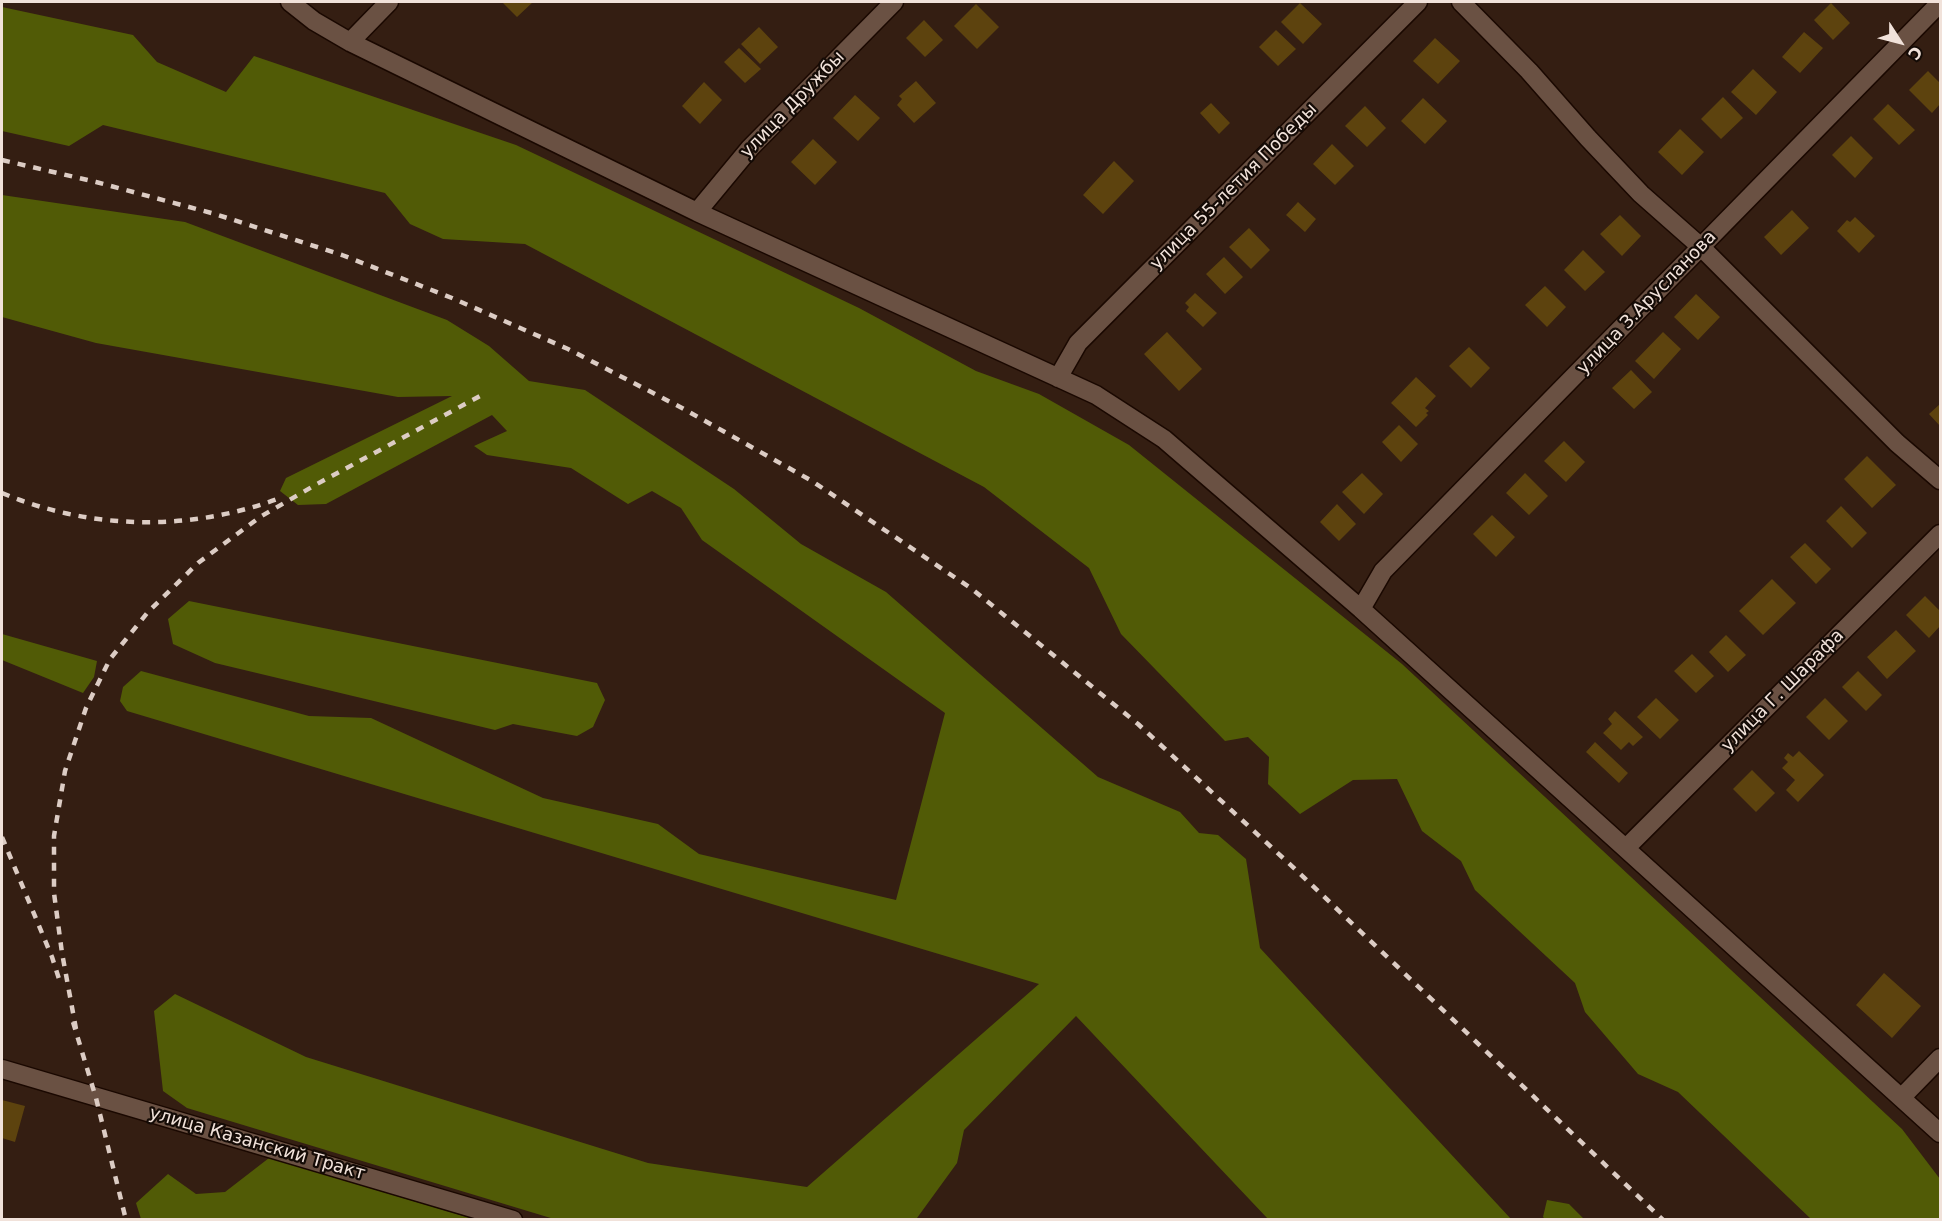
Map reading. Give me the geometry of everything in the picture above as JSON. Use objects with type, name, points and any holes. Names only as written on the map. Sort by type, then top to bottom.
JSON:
[{"type":"street","points":[[290,2],[314,21],[350,42],[697,212],[1096,395],[1164,439],[1360,609],[1941,1133]]},
{"type":"street","points":[[350,42],[388,2]]},
{"type":"street","name":"улица Дружбы","points":[[697,212],[750,148],[894,2]]},
{"type":"street","name":"улица 55-летия Победы","points":[[1058,378],[1078,343],[1418,2]]},
{"type":"street","points":[[1461,2],[1529,70],[1641,194],[1701,247],[1897,443],[1941,480]]},
{"type":"street","name":"улица З.Арусланова","points":[[1360,609],[1383,571],[1941,3]]},
{"type":"street","name":"улица Г. Шарафа","points":[[1626,848],[1941,534]]},
{"type":"street","points":[[1902,1097],[1941,1058]]},
{"type":"street","name":"улица Казанский Тракт","points":[[2,1069],[513,1220]]},
{"type":"green space","points":[[2,7],[133,35],[157,62],[226,92],[254,56],[516,145],[859,308],[976,371],[1039,394],[1129,445],[1402,664],[1902,1129],[1940,1179],[1940,1219],[1811,1219],[1678,1092],[1638,1074],[1585,1012],[1575,983],[1475,890],[1461,861],[1422,831],[1397,779],[1353,780],[1300,814],[1268,784],[1269,757],[1248,737],[1225,741],[1121,634],[1089,568],[984,487],[525,244],[443,239],[410,224],[385,193],[103,125],[69,146],[2,131]]},
{"type":"green space","points":[[2,195],[185,222],[447,320],[489,346],[529,381],[585,390],[734,489],[801,544],[886,592],[1098,777],[1180,812],[1199,833],[1218,835],[1246,859],[1260,948],[1511,1219],[1268,1219],[1076,1016],[964,1130],[957,1163],[918,1219],[554,1219],[187,1108],[163,1091],[154,1011],[175,994],[306,1057],[648,1163],[807,1187],[1039,984],[127,711],[120,701],[123,687],[141,671],[309,716],[371,718],[543,798],[658,824],[699,854],[896,900],[945,713],[702,540],[681,508],[652,491],[628,504],[571,468],[487,455],[474,446],[507,431],[492,415],[326,504],[298,505],[280,491],[286,478],[452,396],[398,397],[96,343],[2,317]]},
{"type":"green space","points":[[189,601],[597,683],[605,700],[593,727],[577,736],[513,724],[495,730],[215,663],[173,644],[168,619]]},
{"type":"green space","points":[[2,634],[97,661],[94,677],[83,693],[2,660]]},
{"type":"green space","points":[[269,1158],[474,1219],[141,1219],[136,1203],[168,1174],[196,1194],[225,1192]]},
{"type":"green space","points":[[1547,1200],[1569,1204],[1584,1219],[1545,1219],[1543,1217]]},
{"type":"building","points":[[502,2],[533,2],[517,17]]},
{"type":"building","points":[[1300,3],[1322,24],[1303,44],[1281,22]]},
{"type":"building","points":[[1831,3],[1850,23],[1833,40],[1814,20]]},
{"type":"building","points":[[976,4],[999,27],[977,49],[954,26]]},
{"type":"building","points":[[924,20],[943,40],[925,57],[906,38]]},
{"type":"building","points":[[759,27],[778,47],[760,64],[741,44]]},
{"type":"building","points":[[1276,30],[1296,49],[1278,66],[1259,47]]},
{"type":"building","points":[[1804,32],[1823,48],[1800,73],[1782,57]]},
{"type":"building","points":[[1435,38],[1460,61],[1438,84],[1413,61]]},
{"type":"building","points":[[739,48],[761,69],[745,83],[724,62]]},
{"type":"building","points":[[1753,69],[1777,92],[1756,115],[1731,92]]},
{"type":"building","points":[[1928,71],[1940,83],[1940,104],[1932,113],[1909,90]]},
{"type":"building","points":[[916,81],[936,103],[914,123],[897,105],[902,99],[899,96]]},
{"type":"building","points":[[704,82],[722,100],[700,124],[682,106]]},
{"type":"building","points":[[855,95],[880,118],[858,141],[833,118]]},
{"type":"building","points":[[1723,97],[1743,118],[1721,139],[1701,119]]},
{"type":"building","points":[[1423,98],[1447,121],[1425,144],[1401,121]]},
{"type":"building","points":[[1211,103],[1230,123],[1219,134],[1200,113]]},
{"type":"building","points":[[1888,104],[1915,130],[1899,145],[1873,119]]},
{"type":"building","points":[[1365,106],[1386,128],[1367,147],[1345,126]]},
{"type":"building","points":[[1680,129],[1704,152],[1682,175],[1658,152]]},
{"type":"building","points":[[1851,136],[1873,158],[1855,178],[1832,155]]},
{"type":"building","points":[[813,139],[837,162],[815,185],[791,162]]},
{"type":"building","points":[[1332,144],[1354,166],[1335,185],[1313,164]]},
{"type":"building","points":[[1114,161],[1134,181],[1103,214],[1083,195]]},
{"type":"building","points":[[1298,202],[1316,219],[1305,232],[1286,215]]},
{"type":"building","points":[[1792,210],[1809,228],[1781,255],[1764,237]]},
{"type":"building","points":[[1620,215],[1641,236],[1622,256],[1600,234]]},
{"type":"building","points":[[1855,217],[1875,236],[1859,253],[1837,231],[1847,220],[1850,222]]},
{"type":"building","points":[[1249,228],[1270,250],[1251,269],[1229,247]]},
{"type":"building","points":[[1583,250],[1605,272],[1585,291],[1564,270]]},
{"type":"building","points":[[1224,257],[1243,277],[1225,294],[1206,274]]},
{"type":"building","points":[[1545,286],[1566,307],[1547,327],[1525,305]]},
{"type":"building","points":[[1195,293],[1217,313],[1203,327],[1186,311],[1189,307],[1185,303]]},
{"type":"building","points":[[1696,294],[1720,317],[1698,340],[1674,317]]},
{"type":"building","points":[[1167,332],[1202,369],[1179,391],[1144,354]]},
{"type":"building","points":[[1663,332],[1681,349],[1654,379],[1635,361]]},
{"type":"building","points":[[1469,347],[1490,368],[1471,388],[1449,366]]},
{"type":"building","points":[[1631,370],[1652,392],[1634,409],[1612,388]]},
{"type":"building","points":[[1416,377],[1436,396],[1425,408],[1429,411],[1426,413],[1428,415],[1416,427],[1391,403]]},
{"type":"building","points":[[1940,404],[1940,426],[1929,414]]},
{"type":"building","points":[[1399,425],[1418,444],[1401,462],[1382,442]]},
{"type":"building","points":[[1564,441],[1585,462],[1566,482],[1544,461]]},
{"type":"building","points":[[1867,456],[1896,485],[1872,508],[1844,479]]},
{"type":"building","points":[[1362,473],[1383,494],[1364,514],[1342,492]]},
{"type":"building","points":[[1525,473],[1548,496],[1529,515],[1506,493]]},
{"type":"building","points":[[1337,504],[1356,524],[1339,541],[1320,522]]},
{"type":"building","points":[[1841,506],[1867,533],[1852,548],[1826,521]]},
{"type":"building","points":[[1492,515],[1515,537],[1496,557],[1473,534]]},
{"type":"building","points":[[1805,543],[1831,569],[1816,584],[1790,557]]},
{"type":"building","points":[[1772,579],[1796,603],[1763,635],[1739,611]]},
{"type":"building","points":[[1925,596],[1940,611],[1940,626],[1929,638],[1906,615]]},
{"type":"building","points":[[1896,630],[1916,651],[1887,679],[1867,657]]},
{"type":"building","points":[[1726,635],[1746,655],[1728,672],[1709,652]]},
{"type":"building","points":[[1692,654],[1714,676],[1696,693],[1674,671]]},
{"type":"building","points":[[1858,671],[1882,695],[1866,711],[1842,687]]},
{"type":"building","points":[[1656,698],[1679,720],[1660,739],[1637,717]]},
{"type":"building","points":[[1825,698],[1848,721],[1829,740],[1806,717]]},
{"type":"building","points":[[1615,711],[1643,737],[1633,746],[1629,742],[1621,750],[1603,733],[1612,724],[1608,719]]},
{"type":"building","points":[[1595,742],[1628,773],[1619,783],[1586,752]]},
{"type":"building","points":[[1799,751],[1824,775],[1798,802],[1786,790],[1795,780],[1782,768],[1788,762],[1784,758],[1788,753],[1793,757]]},
{"type":"building","points":[[1752,770],[1775,793],[1756,812],[1733,789]]},
{"type":"building","points":[[1884,973],[1921,1006],[1892,1038],[1856,1005]]},
{"type":"building","points":[[2,1100],[25,1106],[15,1142],[2,1138]]},
{"type":"railway","points":[[2,160],[215,214],[342,255],[452,298],[568,349],[682,408],[812,481],[972,589],[1138,724],[1295,869],[1663,1220]]},
{"type":"railway","points":[[76,1029],[54,893],[54,836],[65,771],[86,708],[110,659],[148,612],[198,563],[260,517],[480,396]]},
{"type":"railway","points":[[2,493],[70,514],[105,520],[140,522],[211,517],[280,498]]},
{"type":"railway","points":[[2,837],[52,957],[60,982]]},
{"type":"railway","points":[[73,1022],[96,1098],[126,1220]]}]
